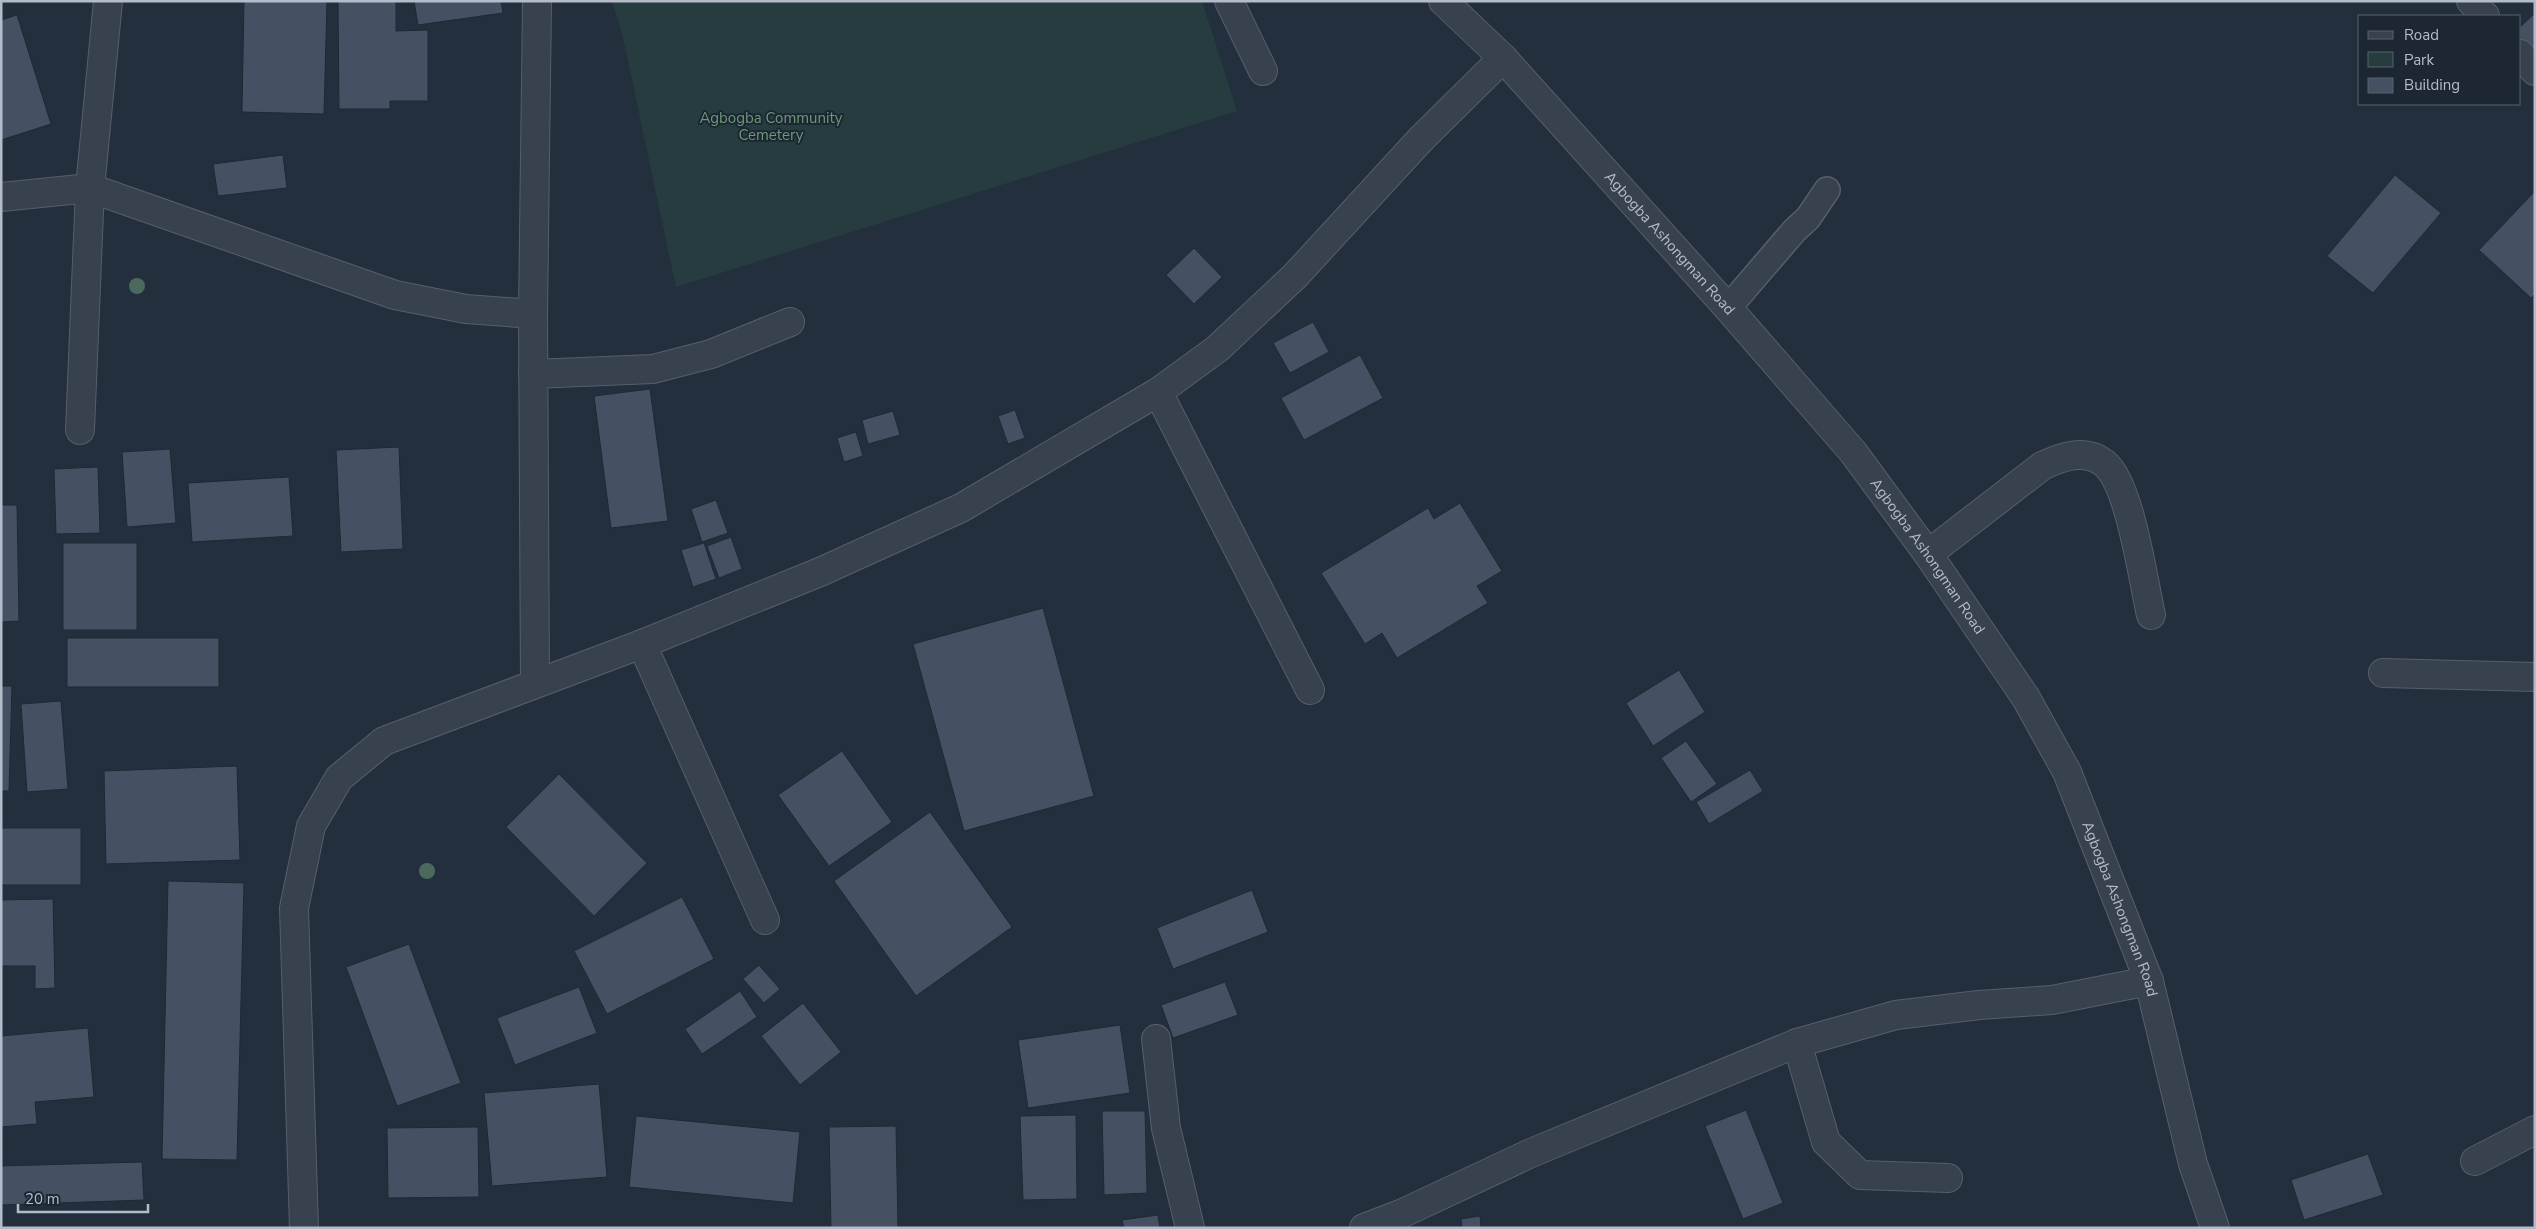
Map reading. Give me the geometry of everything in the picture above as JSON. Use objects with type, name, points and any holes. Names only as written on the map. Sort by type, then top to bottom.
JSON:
[{"type":"street","points":[[80,430],[90,188],[108,1]]},
{"type":"street","points":[[535,682],[532,314],[537,1]]},
{"type":"street","points":[[1228,1],[1263,71]]},
{"type":"street","name":"Agbogba Ashongman Road","points":[[1443,1],[1502,58],[1728,308],[1853,452],[1928,554],[2026,698],[2067,772],[2149,981],[2193,1164],[2215,1228]]},
{"type":"street","points":[[2471,1],[2484,15]]},
{"type":"street","points":[[2521,55],[2535,71]]},
{"type":"street","points":[[304,1228],[294,908],[311,826],[338,778],[384,741],[535,682],[642,644],[820,572],[962,508],[1158,392],[1217,349],[1295,276],[1421,139],[1502,58]]},
{"type":"street","points":[[1,197],[90,188],[395,295],[466,309],[532,314]]},
{"type":"street","points":[[533,374],[652,369],[711,354],[790,322]]},
{"type":"street","points":[[1158,392],[1310,690]]},
{"type":"street","points":[[1928,554],[2042,466],[2063,456],[2084,455],[2103,462],[2116,477],[2126,503],[2151,615]]},
{"type":"street","points":[[642,644],[765,920]]},
{"type":"street","points":[[2384,673],[2535,676]]},
{"type":"street","points":[[1371,1227],[1531,1153],[1797,1042],[1896,1015],[1979,1004],[2052,1000],[2149,981]]},
{"type":"street","points":[[1156,1039],[1166,1128],[1190,1228]]},
{"type":"street","points":[[1797,1042],[1826,1142],[1860,1175],[1948,1178]]},
{"type":"street","points":[[2475,1161],[2535,1130]]},
{"type":"lane","points":[[1728,308],[1794,231],[1808,218],[1827,190]]},
{"type":"green space","name":"Agbogba Community Cemetery","points":[[612,1],[1202,1],[1237,111],[676,287],[622,33]]},
{"type":"building","points":[[244,1],[327,1],[324,114],[242,112]]},
{"type":"building","points":[[338,1],[396,1],[396,31],[428,30],[428,101],[390,101],[390,109],[339,109]]},
{"type":"building","points":[[414,1],[501,1],[503,13],[418,25]]},
{"type":"building","points":[[2535,13],[2535,57],[2521,42],[2521,26]]},
{"type":"building","points":[[17,15],[51,124],[1,140],[1,20]]},
{"type":"building","points":[[283,155],[287,188],[218,196],[213,164]]},
{"type":"building","points":[[2395,175],[2441,213],[2373,293],[2327,256]]},
{"type":"building","points":[[2535,191],[2535,294],[2531,298],[2479,250]]},
{"type":"building","points":[[1194,248],[1222,277],[1194,304],[1166,275]]},
{"type":"building","points":[[1313,322],[1329,352],[1290,373],[1273,343]]},
{"type":"building","points":[[1360,355],[1383,398],[1304,440],[1281,398]]},
{"type":"building","points":[[650,389],[668,521],[611,528],[594,396]]},
{"type":"building","points":[[1015,410],[1025,438],[1008,444],[998,416]]},
{"type":"building","points":[[893,411],[900,435],[868,444],[862,420]]},
{"type":"building","points":[[856,432],[863,456],[844,462],[837,438]]},
{"type":"building","points":[[399,447],[403,549],[341,552],[336,450]]},
{"type":"building","points":[[170,449],[176,523],[127,527],[122,452]]},
{"type":"building","points":[[98,467],[100,533],[56,534],[54,469]]},
{"type":"building","points":[[289,477],[293,536],[192,542],[188,483]]},
{"type":"building","points":[[716,500],[728,533],[702,542],[691,509]]},
{"type":"building","points":[[1460,503],[1502,571],[1477,586],[1488,603],[1397,658],[1382,633],[1365,644],[1321,573],[1428,508],[1434,519]]},
{"type":"building","points":[[1,505],[17,505],[19,621],[1,622]]},
{"type":"building","points":[[731,537],[742,569],[719,578],[707,546]]},
{"type":"building","points":[[63,543],[137,543],[137,630],[63,630]]},
{"type":"building","points":[[704,543],[716,579],[693,587],[681,550]]},
{"type":"building","points":[[1043,608],[1094,796],[964,831],[913,644]]},
{"type":"building","points":[[67,638],[219,638],[219,687],[67,687]]},
{"type":"building","points":[[1679,670],[1705,712],[1653,746],[1626,703]]},
{"type":"building","points":[[1,686],[12,686],[9,791],[1,791]]},
{"type":"building","points":[[61,701],[68,789],[27,792],[21,704]]},
{"type":"building","points":[[1686,741],[1717,784],[1691,802],[1661,758]]},
{"type":"building","points":[[842,751],[892,822],[829,866],[778,795]]},
{"type":"building","points":[[237,766],[240,860],[106,864],[104,771]]},
{"type":"building","points":[[1750,770],[1763,791],[1709,824],[1696,802]]},
{"type":"building","points":[[559,774],[647,863],[594,916],[506,827]]},
{"type":"building","points":[[930,812],[1012,927],[916,996],[834,881]]},
{"type":"building","points":[[1,828],[81,828],[81,885],[1,885]]},
{"type":"building","points":[[168,881],[244,883],[237,1160],[162,1159]]},
{"type":"building","points":[[1252,890],[1268,932],[1173,969],[1157,928]]},
{"type":"building","points":[[682,897],[714,959],[607,1014],[574,951]]},
{"type":"building","points":[[53,899],[55,988],[35,989],[35,966],[1,966],[1,900]]},
{"type":"building","points":[[409,944],[461,1083],[397,1106],[346,967]]},
{"type":"building","points":[[759,965],[780,989],[764,1003],[743,979]]},
{"type":"building","points":[[1225,982],[1238,1015],[1173,1038],[1161,1005]]},
{"type":"building","points":[[579,987],[597,1033],[515,1065],[497,1018]]},
{"type":"building","points":[[740,991],[757,1017],[702,1054],[685,1029]]},
{"type":"building","points":[[803,1003],[841,1052],[800,1085],[761,1036]]},
{"type":"building","points":[[1120,1025],[1130,1093],[1028,1108],[1018,1040]]},
{"type":"building","points":[[88,1028],[94,1097],[35,1102],[37,1124],[1,1127],[1,1036]]},
{"type":"building","points":[[599,1084],[607,1177],[492,1186],[484,1093]]},
{"type":"building","points":[[1746,1110],[1783,1203],[1743,1219],[1705,1126]]},
{"type":"building","points":[[1102,1111],[1145,1111],[1147,1193],[1104,1195]]},
{"type":"building","points":[[1076,1115],[1077,1199],[1023,1200],[1020,1116]]},
{"type":"building","points":[[636,1116],[800,1132],[793,1203],[629,1187]]},
{"type":"building","points":[[896,1126],[898,1228],[831,1228],[829,1127]]},
{"type":"building","points":[[478,1127],[479,1197],[388,1198],[387,1128]]},
{"type":"building","points":[[2368,1154],[2383,1195],[2304,1220],[2291,1180]]},
{"type":"building","points":[[142,1162],[144,1200],[1,1205],[1,1166]]},
{"type":"building","points":[[1158,1215],[1160,1228],[1124,1228],[1122,1220]]},
{"type":"building","points":[[1480,1216],[1481,1228],[1462,1228],[1461,1219]]}]
